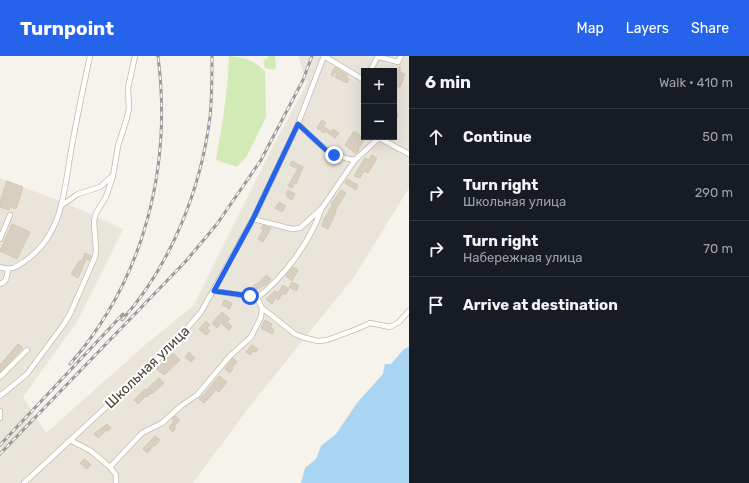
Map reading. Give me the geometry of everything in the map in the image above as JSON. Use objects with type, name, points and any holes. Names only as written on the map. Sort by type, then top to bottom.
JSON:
[{"type":"street","points":[[0,267],[8,269],[14,268],[28,259],[43,246],[54,229],[62,205],[72,141],[90,56]]},
{"type":"street","points":[[0,396],[27,374],[64,324],[71,312],[95,257],[94,221],[96,213],[106,198],[113,176],[118,146],[126,121],[128,109],[128,88],[135,56]]},
{"type":"street","points":[[324,56],[361,78]]},
{"type":"street","name":"Школьная улица","points":[[24,483],[172,346],[201,312],[253,219],[298,124],[324,56]]},
{"type":"street","points":[[372,68],[379,57],[398,62],[402,56]]},
{"type":"street","points":[[298,124],[327,151],[342,158],[355,160]]},
{"type":"street","points":[[257,298],[268,290],[293,261],[313,230],[322,208],[355,160],[377,140]]},
{"type":"street","points":[[385,140],[409,154]]},
{"type":"street","points":[[62,205],[78,194],[100,187],[113,176]]},
{"type":"street","points":[[253,219],[292,229],[300,228],[322,208]]},
{"type":"street","points":[[0,239],[10,215]]},
{"type":"street","points":[[0,284],[4,283],[6,280],[8,269]]},
{"type":"street","points":[[214,291],[257,298],[262,308],[295,334],[318,341],[326,340],[370,323],[390,327],[399,322],[409,311]]},
{"type":"street","points":[[110,467],[142,433],[162,423],[181,406],[204,389],[230,356],[251,337],[261,317],[262,308]]},
{"type":"street","points":[[0,377],[27,350]]},
{"type":"street","points":[[0,411],[0,418]]},
{"type":"street","points":[[70,440],[92,451],[110,467],[116,475],[116,483]]},
{"type":"shaded area","points":[[298,56],[409,56],[409,188],[354,277],[250,406],[193,483],[0,483],[0,178],[70,205],[123,229],[77,322],[23,397],[46,433],[145,345],[194,305],[271,150],[307,83]]},
{"type":"green space","points":[[229,56],[248,60],[265,71],[266,117],[247,156],[237,167],[216,160],[226,96]]},
{"type":"green space","points":[[268,56],[275,56],[276,67],[274,70],[265,68],[263,60],[267,59]]},
{"type":"water","points":[[409,347],[409,483],[301,483],[305,468],[316,459],[321,446],[336,434],[357,403],[383,374],[385,364],[391,364],[404,349]]},
{"type":"building","points":[[400,66],[400,72],[405,74],[400,87],[397,86],[397,73]]},
{"type":"building","points":[[335,67],[348,75],[346,78],[349,79],[347,83],[335,77],[337,73],[335,72],[333,76],[331,75]]},
{"type":"building","points":[[322,120],[326,123],[323,126],[331,132],[333,129],[339,133],[335,138],[325,131],[324,133],[317,128]]},
{"type":"building","points":[[354,131],[361,136],[361,140],[364,140],[356,154],[345,145]]},
{"type":"building","points":[[372,155],[377,158],[368,173],[364,171],[360,178],[354,176],[365,158],[369,160]]},
{"type":"building","points":[[292,161],[303,167],[296,184],[294,183],[292,188],[288,186],[298,169],[290,165]]},
{"type":"building","points":[[347,179],[358,185],[356,190],[345,183]]},
{"type":"building","points":[[7,181],[23,187],[16,209],[10,207],[9,210],[0,207],[0,202]]},
{"type":"building","points":[[288,190],[295,194],[292,200],[287,197],[288,195],[286,194]]},
{"type":"building","points":[[341,190],[346,193],[335,211],[336,212],[328,229],[322,226],[324,219],[333,204],[331,204]]},
{"type":"building","points":[[279,202],[286,206],[282,212],[275,208]]},
{"type":"building","points":[[12,224],[30,232],[17,259],[0,251]]},
{"type":"building","points":[[263,225],[271,228],[263,242],[258,239],[264,229],[261,229]]},
{"type":"building","points":[[85,253],[91,256],[89,260],[86,259],[78,278],[71,274],[80,260],[82,261]]},
{"type":"building","points":[[293,267],[298,270],[292,281],[286,276]]},
{"type":"building","points":[[266,275],[271,279],[267,284],[256,290],[253,286],[260,282]]},
{"type":"building","points":[[292,282],[299,286],[296,291],[289,287]]},
{"type":"building","points":[[283,285],[289,289],[285,295],[283,293],[278,300],[276,298],[272,304],[266,299],[275,291],[278,293]]},
{"type":"building","points":[[224,300],[232,303],[230,309],[222,305]]},
{"type":"building","points":[[222,312],[230,319],[227,322],[232,326],[229,330],[221,323],[217,328],[212,323]]},
{"type":"building","points":[[265,320],[272,324],[270,327],[274,330],[272,334],[261,328]]},
{"type":"building","points":[[206,321],[210,325],[207,328],[210,331],[206,335],[199,329]]},
{"type":"building","points":[[18,344],[23,348],[0,372],[0,365]]},
{"type":"building","points":[[252,345],[258,349],[256,352],[253,351],[250,355],[246,352]]},
{"type":"building","points":[[189,352],[195,358],[191,362],[185,357]]},
{"type":"building","points":[[173,353],[180,360],[164,375],[157,369]]},
{"type":"building","points":[[233,358],[237,362],[230,373],[225,369]]},
{"type":"building","points":[[219,376],[227,382],[219,392],[216,390],[204,403],[199,399]]},
{"type":"building","points":[[159,378],[164,383],[138,404],[134,400]]},
{"type":"building","points":[[175,416],[180,420],[174,427],[176,428],[173,432],[169,428],[174,420],[172,419]]},
{"type":"building","points":[[107,424],[111,428],[98,438],[94,434]]},
{"type":"building","points":[[155,436],[160,440],[147,453],[143,449]]},
{"type":"building","points":[[85,459],[91,465],[87,469],[80,463]]},
{"type":"railway","points":[[70,364],[96,331],[117,295],[134,258],[147,219],[156,180],[161,139],[161,98],[158,56]]},
{"type":"railway","points":[[122,320],[155,275],[169,251],[191,198],[206,144],[210,117],[212,94],[212,56]]},
{"type":"railway","points":[[0,454],[186,261],[217,224],[261,160],[303,80],[312,56]]},
{"type":"railway","points":[[0,445],[123,314]]},
{"type":"route","points":[[250,296],[214,291],[253,219],[298,124],[327,151],[334,155]]}]
